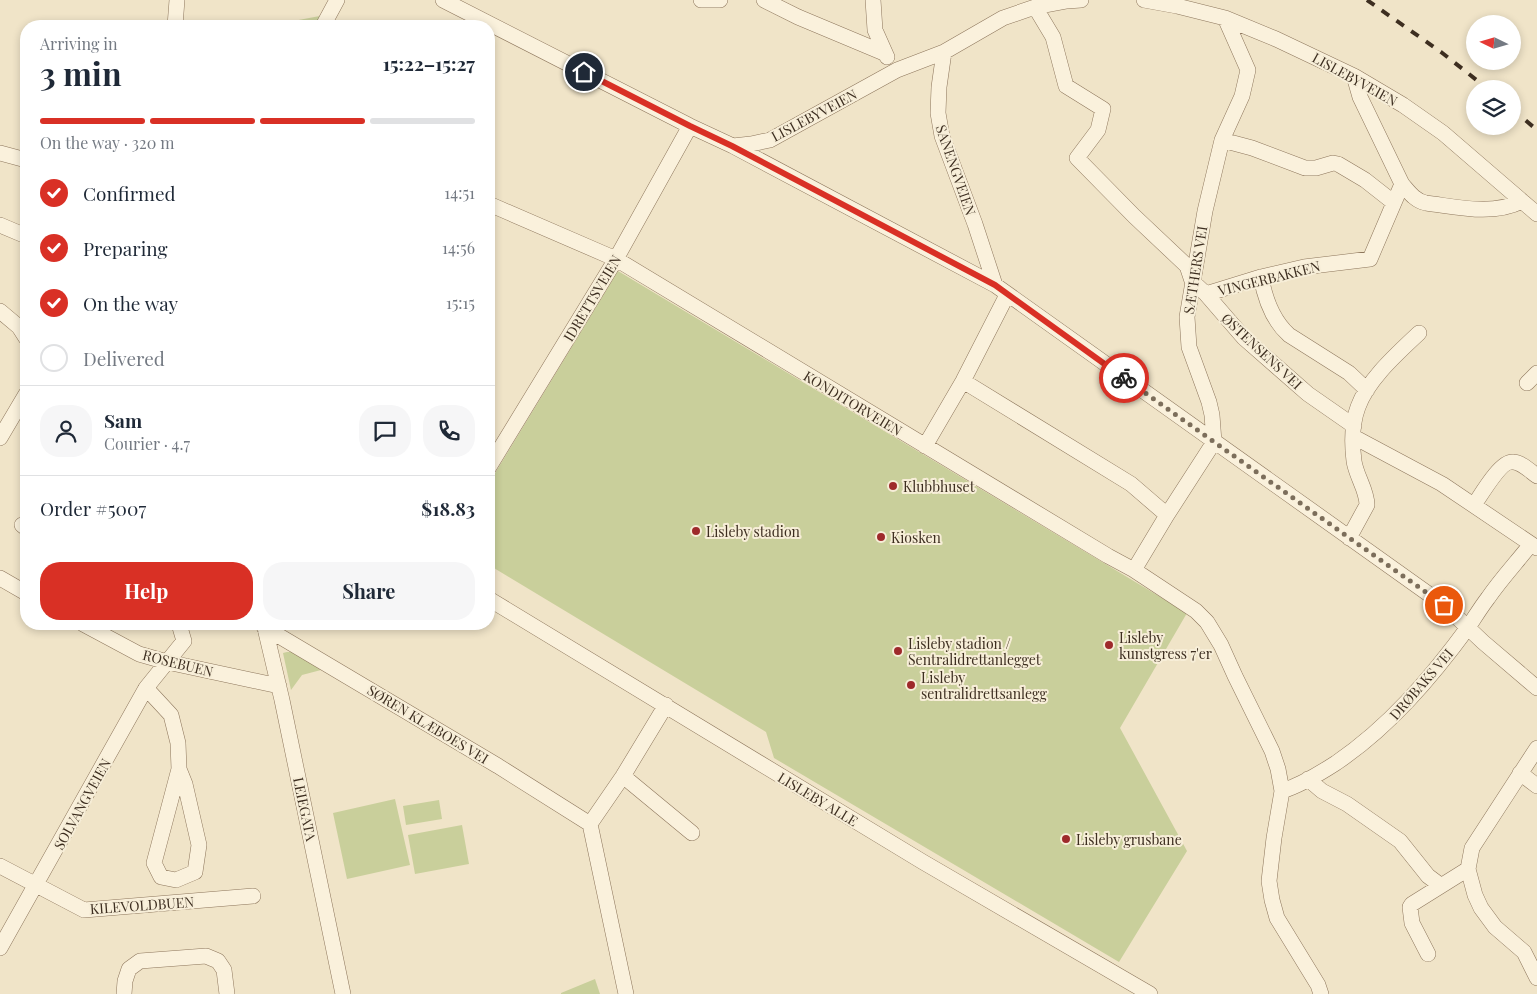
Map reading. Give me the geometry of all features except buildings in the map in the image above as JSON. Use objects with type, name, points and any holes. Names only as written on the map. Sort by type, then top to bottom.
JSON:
[{"type":"street","points":[[175,20],[177,0]]},
{"type":"street","points":[[326,20],[337,0]]},
{"type":"street","points":[[442,0],[481,20]]},
{"type":"street","points":[[701,0],[720,0]]},
{"type":"street","points":[[764,0],[798,17],[884,53]]},
{"type":"street","points":[[873,0],[875,30],[884,53],[897,70]]},
{"type":"street","name":"LISLEBYVEIEN","points":[[732,146],[770,140],[897,70],[944,52],[1003,18],[1035,7],[1081,0]]},
{"type":"street","name":"LISLEBYVEIEN","points":[[1144,0],[1225,18],[1276,39],[1354,76],[1403,105],[1443,133],[1537,214]]},
{"type":"street","name":"ØSTENSENS VEI","points":[[1035,7],[1053,37],[1066,86],[1103,109],[1098,130],[1077,158],[1186,266],[1192,281],[1206,294],[1244,338],[1308,394],[1354,432],[1442,484],[1534,546]]},
{"type":"street","name":"SÆTHERS VEI","points":[[1214,442],[1209,402],[1194,363],[1187,333],[1187,318],[1204,211],[1222,140],[1242,96],[1248,70],[1225,18]]},
{"type":"street","points":[[495,27],[732,146],[995,285],[1444,605],[1483,642],[1537,688]]},
{"type":"street","name":"SANENGVEIEN","points":[[944,52],[938,87],[938,113],[942,136],[975,224],[995,285]]},
{"type":"street","points":[[1354,76],[1360,97],[1402,184],[1414,198],[1426,204],[1496,210],[1509,208],[1522,201]]},
{"type":"street","name":"IDRETTSVEIEN","points":[[495,441],[616,259],[690,126]]},
{"type":"street","points":[[1222,140],[1252,148],[1305,168],[1316,168],[1333,163],[1338,164],[1365,180],[1393,202]]},
{"type":"street","points":[[0,152],[20,158]]},
{"type":"street","name":"VINGERBAKKEN","points":[[1206,294],[1261,277],[1304,267],[1370,259],[1402,184]]},
{"type":"street","name":"KONDITORVEIEN","points":[[495,207],[616,259],[1134,570],[1196,611],[1207,622],[1221,645],[1234,676],[1272,751],[1282,791]]},
{"type":"street","points":[[0,225],[20,233]]},
{"type":"street","points":[[1261,277],[1268,306],[1282,329],[1288,335],[1349,372],[1367,390]]},
{"type":"street","points":[[926,446],[1008,295]]},
{"type":"street","points":[[1,314],[20,329]]},
{"type":"street","points":[[1349,538],[1367,505],[1367,499],[1355,469],[1354,432],[1358,406],[1367,390],[1396,355],[1419,333]]},
{"type":"street","points":[[963,381],[1131,484],[1167,515]]},
{"type":"street","points":[[0,438],[20,404]]},
{"type":"street","points":[[1134,570],[1214,442]]},
{"type":"street","points":[[1474,505],[1500,469],[1508,462],[1519,464],[1537,476]]},
{"type":"street","name":"DRØBAKS VEI","points":[[1282,791],[1293,788],[1350,753],[1392,719],[1468,627],[1488,598],[1534,546]]},
{"type":"street","points":[[0,578],[20,590]]},
{"type":"street","name":"LISLEBY ALLE","points":[[495,603],[923,862],[1150,994]]},
{"type":"street","name":"ROSEBUEN","points":[[95,630],[138,654],[279,686]]},
{"type":"street","name":"SOLVANGVEIEN","points":[[0,948],[146,688],[184,641],[181,630]]},
{"type":"street","name":"LEIEGATA","points":[[265,630],[279,686],[343,994]]},
{"type":"street","name":"SØREN KLÆBOES VEI","points":[[272,630],[498,766],[590,824]]},
{"type":"street","name":"KILEVOLDBUEN","points":[[146,688],[171,715],[178,743],[179,769],[154,863],[161,877],[176,880],[195,872],[199,844],[185,784],[179,769]]},
{"type":"street","points":[[626,994],[590,824],[623,776],[666,705]]},
{"type":"street","points":[[1537,748],[1472,848],[1468,869],[1475,895],[1489,919],[1500,932],[1531,950],[1537,978]]},
{"type":"street","points":[[1520,773],[1537,786]]},
{"type":"street","points":[[623,776],[692,833]]},
{"type":"street","points":[[1308,779],[1322,791],[1347,804],[1400,840],[1428,876],[1440,885]]},
{"type":"street","points":[[1282,791],[1269,881],[1272,900],[1277,918],[1318,985],[1321,994]]},
{"type":"street","name":"KILEVOLDBUEN","points":[[0,866],[84,910],[253,896]]},
{"type":"street","points":[[1428,954],[1412,923],[1409,911],[1412,904],[1468,869]]},
{"type":"street","points":[[124,994],[125,981],[129,969],[140,961],[206,956],[218,961],[224,970],[227,994]]},
{"type":"green space","points":[[325,15],[322,20],[299,20]]},
{"type":"green space","name":"Lisleby stadion / Sentralidrettanlegget","points":[[618,271],[1187,613],[1120,728],[1187,851],[1119,962],[774,758],[766,732],[495,569],[495,473]]},
{"type":"green space","points":[[294,652],[321,670],[302,675],[291,690],[283,653]]},
{"type":"green space","points":[[395,799],[410,865],[347,879],[333,813]]},
{"type":"green space","points":[[439,800],[442,819],[406,825],[403,806]]},
{"type":"green space","points":[[462,825],[469,864],[415,874],[408,835]]},
{"type":"green space","points":[[595,979],[600,994],[561,994],[561,993]]},
{"type":"railway","points":[[1367,0],[1441,52],[1477,80]]},
{"type":"railway","points":[[1521,117],[1537,130]]},
{"type":"way so far","points":[[1124,378],[1444,605]]},
{"type":"place","name":"Klubbhuset","points":[[893,486]]},
{"type":"place","name":"Lisleby stadion","points":[[696,531]]},
{"type":"place","name":"Kiosken","points":[[881,537]]},
{"type":"place","name":"Lisleby kunstgress 7'er","points":[[1109,645]]},
{"type":"place","name":"Lisleby stadion / Sentralidrettanlegget","points":[[898,651]]},
{"type":"place","name":"Lisleby sentralidrettsanlegg","points":[[911,685]]},
{"type":"place","name":"Lisleby grusbane","points":[[1066,839]]},
{"type":"route","points":[[584,72],[732,146],[995,285],[1124,378]]}]
